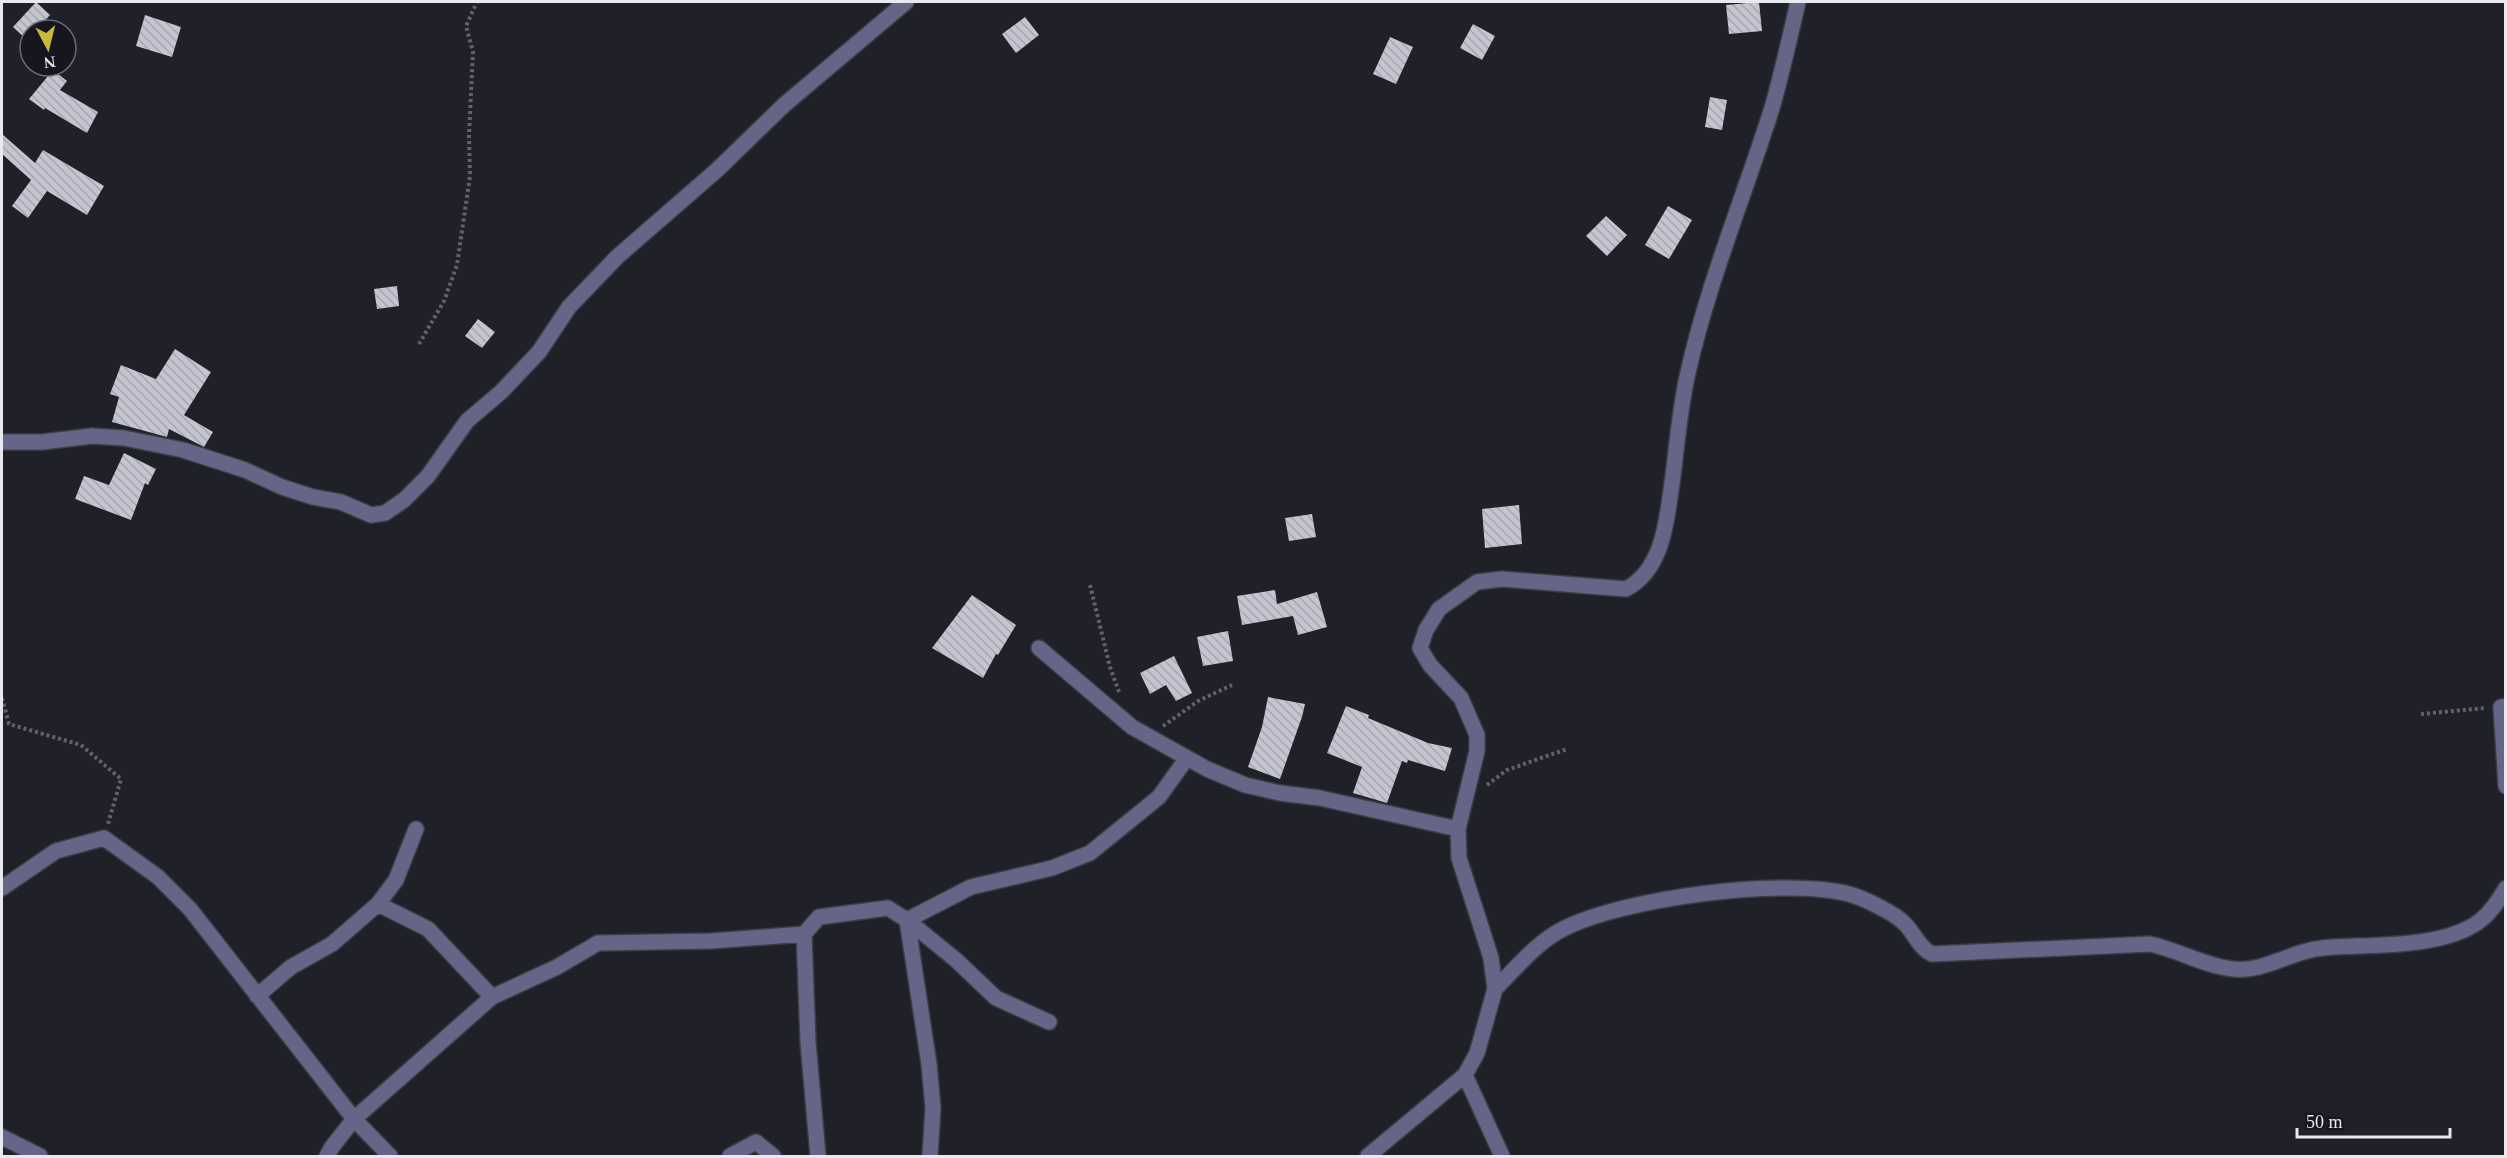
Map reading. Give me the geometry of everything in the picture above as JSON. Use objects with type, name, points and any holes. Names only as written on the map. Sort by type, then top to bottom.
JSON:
[{"type":"street","points":[[2,442],[42,442],[92,436],[124,438],[183,450],[244,470],[282,487],[313,497],[341,502],[371,515],[385,513],[404,500],[428,476],[467,421],[501,392],[539,352],[569,307],[617,257],[717,170],[784,105],[906,2]]},
{"type":"street","points":[[1368,1156],[1465,1075],[1477,1053],[1495,989],[1491,958],[1459,858],[1458,830],[1477,751],[1477,735],[1461,698],[1430,666],[1420,648],[1426,630],[1439,609],[1477,582],[1502,579],[1626,589],[1640,581],[1652,563],[1660,546],[1667,518],[1687,377],[1730,227],[1773,105],[1798,2]]},
{"type":"street","points":[[1039,648],[1132,727],[1187,758],[1245,785],[1280,793],[1320,798],[1458,830]]},
{"type":"street","points":[[2503,706],[2505,786]]},
{"type":"street","points":[[907,920],[971,887],[1052,868],[1090,854],[1159,797],[1187,758]]},
{"type":"street","points":[[257,996],[291,967],[332,944],[378,904],[396,880],[416,829]]},
{"type":"street","points":[[2,888],[56,851],[104,837],[158,877],[182,901],[354,1119],[390,1156]]},
{"type":"street","points":[[1495,989],[1532,953],[1564,928],[1629,908],[1746,889],[1802,888],[1851,895],[1904,923],[1922,947],[1932,954],[2150,944],[2180,951],[2218,966],[2244,969],[2280,961],[2307,951],[2377,946],[2437,938],[2480,921],[2496,904],[2505,888]]},
{"type":"street","points":[[378,904],[428,929],[492,997]]},
{"type":"street","points":[[818,1156],[808,1042],[804,934],[819,917],[888,908],[907,920],[956,960],[996,998],[1049,1022]]},
{"type":"street","points":[[907,920],[929,1064],[933,1108],[930,1156]]},
{"type":"street","points":[[327,1156],[354,1119],[492,997],[557,967],[598,943],[711,941],[804,934]]},
{"type":"street","points":[[1465,1075],[1502,1156]]},
{"type":"street","points":[[2,1137],[39,1156]]},
{"type":"street","points":[[730,1156],[756,1142],[773,1156]]},
{"type":"path","points":[[418,344],[444,301],[457,265],[470,176],[469,136],[473,52],[466,26],[477,2]]},
{"type":"path","points":[[1090,585],[1110,667],[1121,697]]},
{"type":"path","points":[[1148,737],[1198,701],[1232,685]]},
{"type":"path","points":[[2,698],[9,724],[81,745],[121,778],[104,837]]},
{"type":"path","points":[[2421,714],[2503,706]]},
{"type":"path","points":[[1463,804],[1507,770],[1566,749]]},
{"type":"building","points":[[36,2],[50,15],[47,18],[21,18]]},
{"type":"building","points":[[1759,2],[1762,31],[1729,34],[1726,5]]},
{"type":"building","points":[[145,15],[181,27],[172,57],[136,46]]},
{"type":"building","points":[[1025,17],[1039,35],[1016,53],[1002,34]]},
{"type":"building","points":[[18,22],[18,32],[13,27]]},
{"type":"building","points":[[1473,24],[1495,36],[1482,60],[1460,48]]},
{"type":"building","points":[[1390,37],[1413,47],[1396,84],[1373,74]]},
{"type":"building","points":[[46,78],[63,78],[67,81],[60,90],[98,112],[87,133],[45,108],[44,110],[29,99]]},
{"type":"building","points":[[1710,97],[1727,100],[1722,130],[1705,127]]},
{"type":"building","points":[[2,134],[35,163],[43,150],[104,186],[87,215],[47,191],[28,218],[12,206],[31,180],[2,154]]},
{"type":"building","points":[[1668,206],[1692,220],[1669,259],[1645,245]]},
{"type":"building","points":[[1606,216],[1627,235],[1607,256],[1586,236]]},
{"type":"building","points":[[397,286],[399,306],[377,309],[374,289]]},
{"type":"building","points":[[478,319],[495,332],[482,348],[465,336]]},
{"type":"building","points":[[175,349],[211,372],[184,415],[213,432],[204,447],[169,429],[167,437],[112,422],[119,397],[110,394],[121,365],[156,379]]},
{"type":"building","points":[[124,453],[156,469],[148,485],[145,483],[131,520],[75,499],[84,476],[109,485]]},
{"type":"building","points":[[1519,505],[1522,544],[1485,548],[1482,509]]},
{"type":"building","points":[[1312,514],[1316,537],[1289,541],[1285,518]]},
{"type":"building","points":[[1275,590],[1277,604],[1317,592],[1327,627],[1298,635],[1293,616],[1242,625],[1237,596]]},
{"type":"building","points":[[972,595],[1016,625],[983,678],[932,648]]},
{"type":"building","points":[[1228,631],[1233,661],[1203,666],[1197,637]]},
{"type":"building","points":[[1174,656],[1192,693],[1176,701],[1166,685],[1150,694],[1140,673]]},
{"type":"building","points":[[1268,697],[1305,704],[1280,779],[1248,767],[1262,727]]},
{"type":"building","points":[[1346,706],[1369,715],[1368,718],[1428,743],[1452,748],[1445,771],[1408,760],[1407,763],[1402,761],[1387,803],[1353,793],[1362,767],[1327,753]]}]
